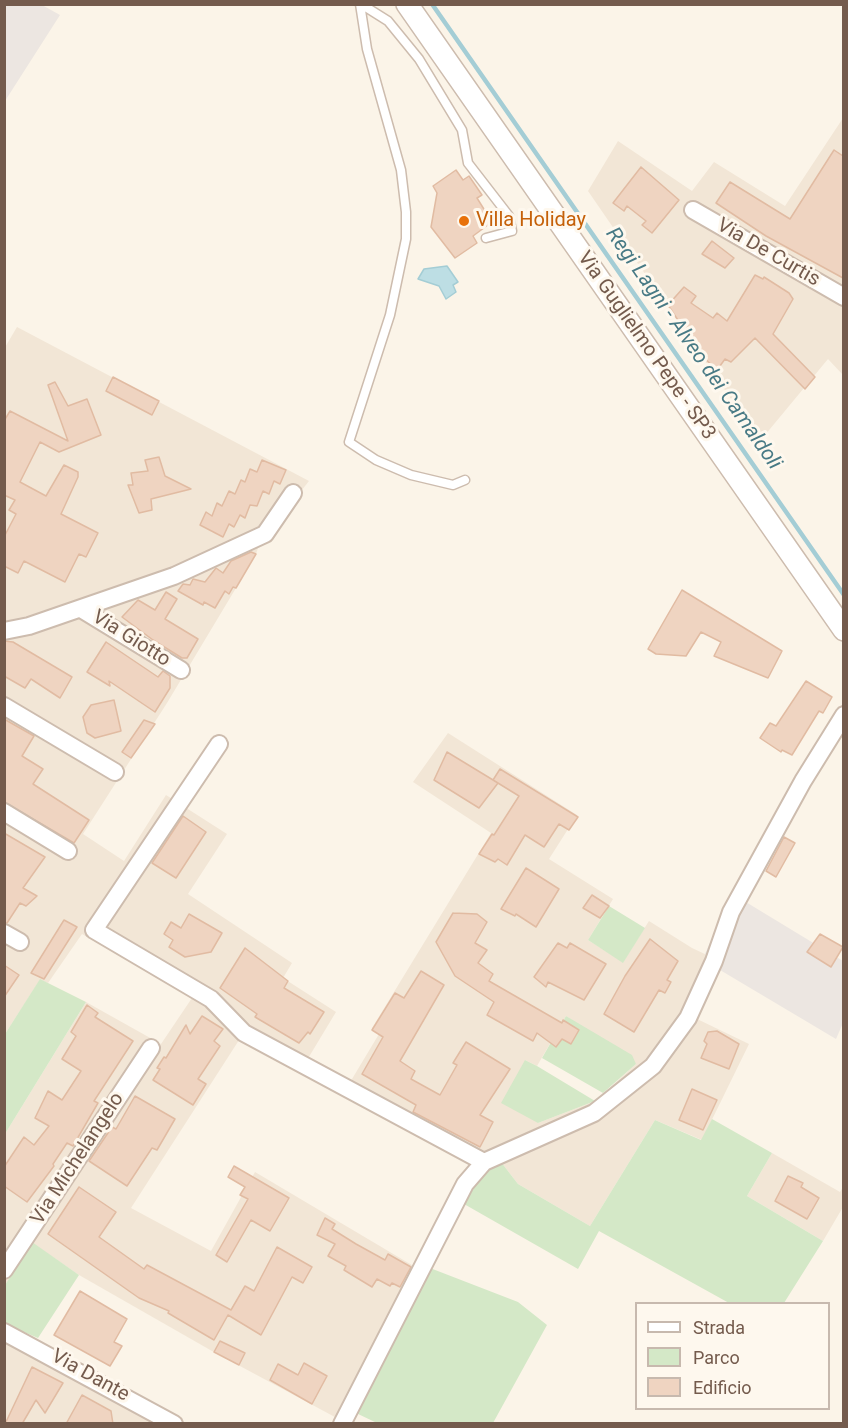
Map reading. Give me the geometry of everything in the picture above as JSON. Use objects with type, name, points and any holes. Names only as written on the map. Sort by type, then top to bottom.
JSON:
[{"type":"street","name":"Via Guglielmo Pepe - SP3","points":[[407,4],[843,630]]},
{"type":"street","name":"Via De Curtis","points":[[693,210],[843,297]]},
{"type":"street","points":[[4,631],[81,609],[174,576],[265,534],[292,493]]},
{"type":"street","name":"Via Giotto","points":[[81,609],[181,670]]},
{"type":"street","points":[[4,706],[115,772]]},
{"type":"street","points":[[342,1424],[465,1184],[484,1162],[594,1113],[653,1066],[688,1018],[714,961],[731,912],[803,781],[843,715]]},
{"type":"street","points":[[219,744],[94,930],[211,999],[244,1033],[484,1162]]},
{"type":"street","points":[[4,812],[68,851]]},
{"type":"street","points":[[4,933],[20,942]]},
{"type":"street","name":"Via Michelangelo","points":[[4,1270],[151,1048]]},
{"type":"street","name":"Via Dante","points":[[4,1332],[174,1424]]},
{"type":"lane","points":[[360,4],[388,21],[419,59],[462,130],[468,163],[509,216],[512,231],[486,238]]},
{"type":"lane","points":[[360,4],[367,49],[401,170],[406,212],[405,239],[390,315],[349,442],[376,460],[411,475],[453,484],[465,480]]},
{"type":"shaded area","points":[[5,4],[42,5],[60,15],[5,101]]},
{"type":"shaded area","points":[[843,118],[843,375],[828,359],[760,441],[588,191],[618,141],[692,191],[714,162],[785,206]]},
{"type":"shaded area","points":[[17,327],[309,481],[290,505],[265,527],[256,554],[236,588],[167,703],[83,834],[124,861],[166,795],[227,834],[188,894],[292,963],[283,978],[336,1012],[301,1070],[241,1037],[131,1208],[211,1251],[255,1172],[427,1274],[346,1423],[212,1351],[79,1275],[32,1243],[5,1285],[5,1134],[86,1002],[161,1044],[192,998],[82,934],[48,983],[40,980],[5,1034],[4,349]]},
{"type":"shaded area","points":[[448,733],[577,815],[549,859],[613,899],[588,940],[623,962],[649,921],[692,948],[722,962],[695,1018],[749,1044],[702,1140],[655,1120],[590,1226],[518,1184],[501,1162],[484,1172],[343,1094],[379,1034],[372,1028],[491,833],[413,782]],"holes":[[[566,1016],[636,1064],[595,1101],[538,1123],[525,1060],[537,1066]]]},
{"type":"shaded area","points":[[731,893],[843,961],[843,1023],[836,1039],[720,970],[722,962],[705,954]]},
{"type":"shaded area","points":[[772,1153],[840,1192],[843,1187],[843,1207],[823,1241],[747,1196]]},
{"type":"shaded area","points":[[4,1335],[168,1423],[5,1423]]},
{"type":"green space","points":[[609,906],[645,928],[623,963],[588,940]]},
{"type":"green space","points":[[40,979],[86,1002],[5,1134],[5,1034]]},
{"type":"green space","points":[[566,1016],[632,1055],[636,1064],[603,1093],[542,1058]]},
{"type":"green space","points":[[525,1060],[595,1101],[538,1123],[501,1103]]},
{"type":"green space","points":[[712,1119],[772,1153],[747,1196],[823,1241],[785,1302],[727,1302],[599,1231],[578,1269],[464,1204],[484,1172],[501,1162],[518,1184],[590,1226],[655,1120],[701,1140]]},
{"type":"green space","points":[[32,1242],[79,1275],[38,1338],[5,1324],[5,1285]]},
{"type":"green space","points":[[430,1268],[518,1302],[547,1325],[493,1423],[377,1423],[356,1413]]},
{"type":"water","points":[[447,266],[458,282],[453,285],[456,292],[446,299],[439,286],[418,279],[424,269]]},
{"type":"building","points":[[834,150],[843,156],[843,278],[766,236],[716,203],[730,182],[790,219]]},
{"type":"building","points":[[641,167],[679,200],[652,233],[642,225],[646,221],[627,206],[624,211],[613,203]]},
{"type":"building","points":[[456,170],[463,180],[469,176],[482,195],[477,198],[492,222],[473,236],[477,243],[455,258],[431,227],[437,193],[433,186]]},
{"type":"building","points":[[712,241],[734,258],[725,268],[702,254]]},
{"type":"building","points":[[755,275],[763,279],[764,277],[789,293],[793,299],[773,334],[815,377],[805,389],[755,338],[731,362],[725,359],[717,370],[701,355],[668,305],[684,287],[696,296],[691,303],[713,318],[717,313],[727,321]]},
{"type":"building","points":[[113,377],[159,401],[152,415],[106,391]]},
{"type":"building","points":[[55,382],[68,406],[87,399],[101,435],[59,452],[40,442],[20,482],[46,496],[64,465],[78,472],[78,477],[61,514],[98,533],[86,557],[79,554],[65,582],[24,561],[18,573],[4,566],[4,537],[16,514],[9,510],[15,500],[4,495],[4,421],[10,411],[68,441],[48,385]]},
{"type":"building","points":[[159,457],[165,476],[191,489],[151,499],[152,510],[139,513],[128,485],[133,485],[131,473],[148,471],[145,460]]},
{"type":"building","points":[[262,460],[286,470],[280,484],[274,481],[269,494],[263,491],[257,506],[250,505],[245,518],[240,515],[234,527],[229,524],[223,537],[200,525],[206,512],[212,516],[217,503],[222,506],[229,491],[235,494],[241,480],[245,482],[250,469],[257,472]]},
{"type":"building","points":[[251,552],[256,554],[236,588],[233,587],[229,594],[225,591],[215,608],[204,602],[203,605],[178,591],[183,584],[190,585],[193,579],[205,582],[216,568],[223,573],[231,561]]},
{"type":"building","points":[[682,590],[782,651],[768,678],[714,656],[721,642],[701,632],[686,656],[656,654],[648,649]]},
{"type":"building","points":[[166,592],[177,599],[165,619],[198,639],[187,658],[182,658],[153,640],[122,617],[138,600],[155,610]]},
{"type":"building","points":[[4,641],[13,642],[72,677],[60,698],[31,679],[25,688],[4,676]]},
{"type":"building","points":[[106,642],[158,677],[163,671],[170,676],[170,688],[155,712],[109,681],[110,686],[87,672]]},
{"type":"building","points":[[806,681],[832,697],[823,713],[819,711],[792,755],[782,750],[781,752],[760,738],[770,723],[776,726]]},
{"type":"building","points":[[114,700],[121,731],[95,738],[87,733],[83,717],[91,705]]},
{"type":"building","points":[[4,719],[34,736],[22,756],[43,769],[33,784],[89,820],[74,843],[4,802]]},
{"type":"building","points":[[144,720],[155,724],[131,758],[122,752]]},
{"type":"building","points":[[447,752],[498,783],[479,808],[434,780]]},
{"type":"building","points":[[500,769],[578,817],[569,830],[559,824],[544,847],[525,835],[507,865],[498,859],[495,862],[479,854],[519,796],[493,780]]},
{"type":"building","points":[[183,816],[206,832],[176,878],[152,863]]},
{"type":"building","points":[[4,833],[45,857],[23,888],[37,896],[26,906],[20,903],[7,923],[4,923]]},
{"type":"building","points":[[784,837],[795,843],[776,877],[766,871]]},
{"type":"building","points":[[526,868],[559,889],[536,927],[516,914],[515,916],[501,909]]},
{"type":"building","points":[[592,895],[609,906],[600,918],[583,908]]},
{"type":"building","points":[[453,913],[477,914],[487,922],[475,943],[487,950],[478,963],[493,974],[489,981],[562,1023],[563,1020],[579,1030],[571,1044],[562,1039],[556,1047],[537,1033],[533,1041],[487,1015],[494,1002],[455,976],[436,942]]},
{"type":"building","points":[[189,914],[222,933],[211,952],[185,957],[169,947],[173,940],[164,934],[171,922],[181,928]]},
{"type":"building","points":[[64,920],[77,927],[44,979],[31,973]]},
{"type":"building","points":[[820,934],[843,947],[831,967],[807,952]]},
{"type":"building","points":[[650,939],[678,961],[667,980],[671,982],[665,993],[659,990],[634,1032],[604,1014],[625,976]]},
{"type":"building","points":[[558,943],[567,948],[570,943],[606,964],[584,1000],[548,982],[546,987],[534,977]]},
{"type":"building","points":[[245,948],[288,981],[284,988],[324,1012],[310,1034],[308,1032],[299,1043],[255,1017],[257,1014],[220,988]]},
{"type":"building","points":[[4,965],[19,975],[4,997]]},
{"type":"building","points":[[421,971],[444,985],[400,1061],[415,1071],[411,1079],[440,1095],[457,1065],[453,1063],[466,1042],[510,1069],[480,1115],[493,1122],[480,1147],[413,1112],[416,1105],[362,1074],[383,1037],[372,1030],[395,993],[404,998]]},
{"type":"building","points":[[87,1005],[98,1013],[95,1017],[133,1041],[94,1101],[98,1103],[73,1146],[67,1143],[53,1164],[54,1166],[27,1202],[4,1186],[4,1167],[24,1137],[34,1145],[49,1126],[35,1118],[48,1091],[62,1100],[81,1071],[62,1059],[76,1036],[71,1032]]},
{"type":"building","points":[[202,1016],[223,1029],[214,1041],[220,1046],[198,1079],[206,1084],[193,1105],[153,1080],[160,1069],[157,1068],[164,1057],[166,1058],[186,1025],[190,1034]]},
{"type":"building","points":[[717,1031],[739,1044],[729,1069],[701,1058],[707,1044],[704,1041],[708,1032]]},
{"type":"building","points":[[692,1089],[717,1100],[703,1130],[679,1120]]},
{"type":"building","points":[[135,1096],[175,1119],[157,1150],[152,1148],[127,1186],[89,1161],[112,1127],[116,1129]]},
{"type":"building","points":[[234,1166],[289,1198],[270,1231],[251,1220],[227,1262],[216,1255],[248,1199],[240,1195],[245,1187],[228,1177]]},
{"type":"building","points":[[788,1176],[803,1183],[801,1187],[819,1198],[807,1219],[775,1201]]},
{"type":"building","points":[[79,1187],[116,1212],[99,1237],[144,1269],[147,1265],[231,1310],[245,1286],[254,1291],[277,1247],[312,1267],[303,1283],[292,1277],[261,1335],[228,1315],[214,1340],[168,1313],[169,1311],[139,1298],[48,1234]]},
{"type":"building","points":[[325,1218],[335,1224],[332,1229],[356,1244],[385,1260],[388,1254],[411,1267],[400,1287],[392,1283],[390,1286],[377,1279],[372,1287],[344,1270],[346,1266],[328,1256],[335,1244],[317,1235]]},
{"type":"building","points":[[80,1291],[127,1319],[114,1342],[122,1346],[110,1366],[54,1335]]},
{"type":"building","points":[[220,1341],[245,1353],[239,1365],[214,1352]]},
{"type":"building","points":[[304,1363],[327,1376],[312,1404],[270,1380],[278,1364],[298,1375]]},
{"type":"building","points":[[32,1367],[63,1383],[45,1413],[36,1400],[22,1424],[5,1424]]},
{"type":"building","points":[[82,1395],[111,1411],[113,1424],[66,1424]]},
{"type":"waterway","name":"Regi Lagni - Alveo dei Camaldoli","points":[[432,4],[844,595]]},
{"type":"place","name":"Villa Holiday","points":[[464,221]]}]
